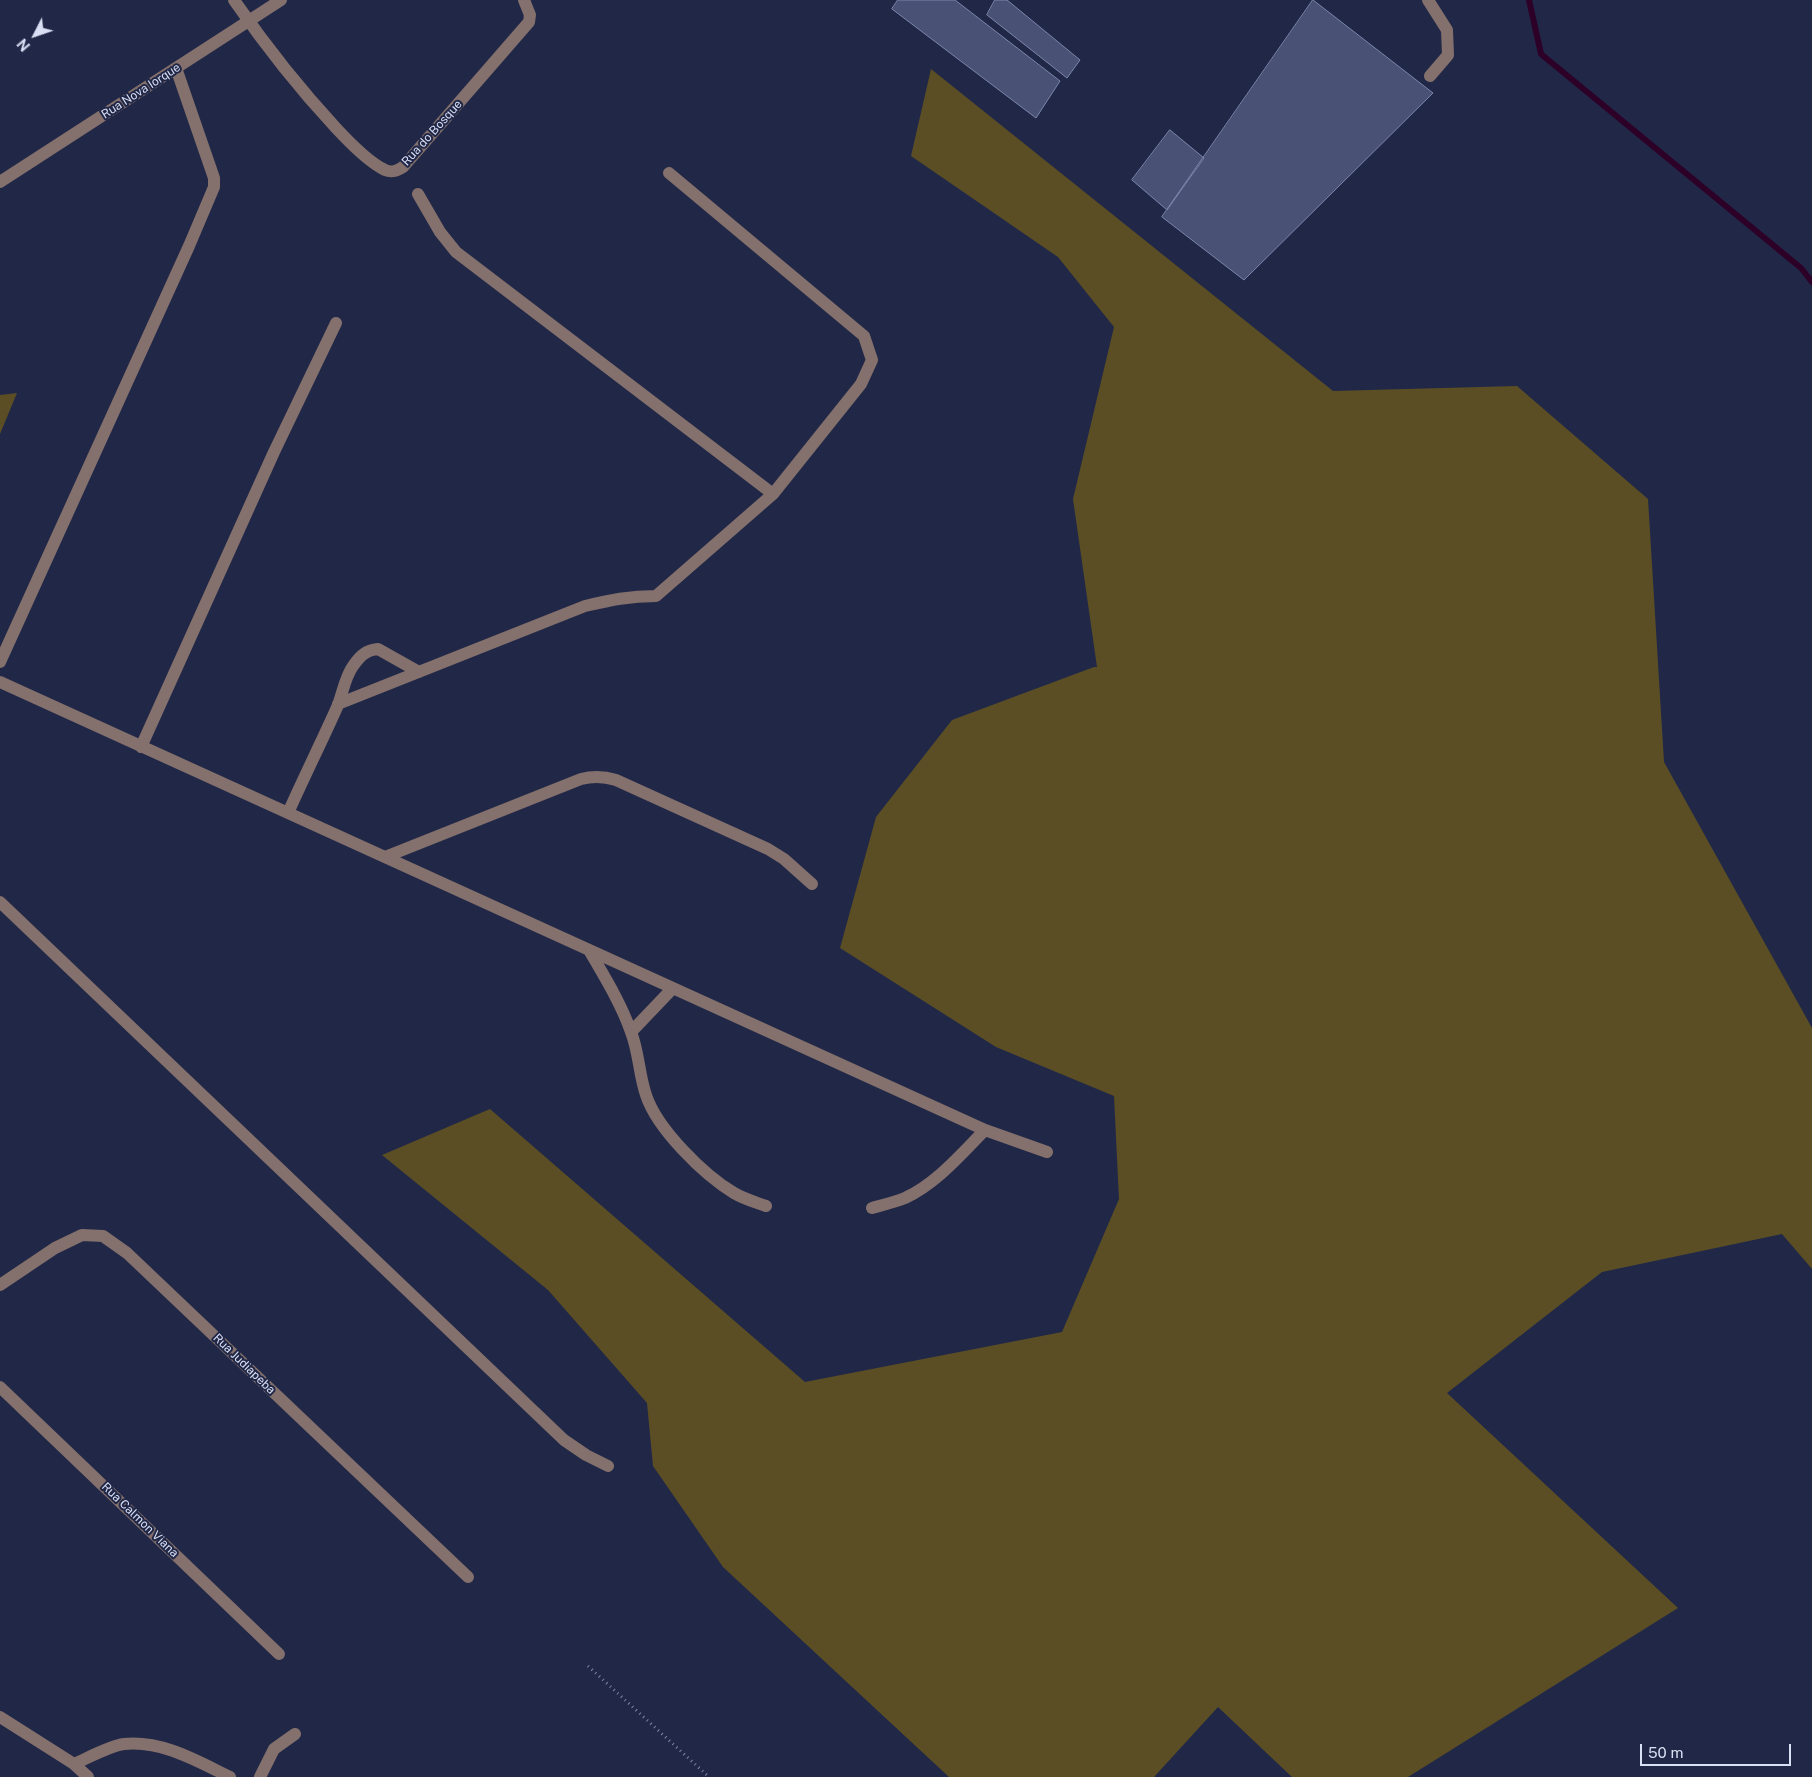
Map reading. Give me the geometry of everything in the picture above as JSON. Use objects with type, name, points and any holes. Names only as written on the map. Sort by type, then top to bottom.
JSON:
[{"type":"street","name":"Rua do Bosque","points":[[234,0],[275,56],[316,106],[367,157],[384,170],[392,172],[403,167],[529,22],[530,15],[524,0]]},
{"type":"street","name":"Rua Nova Iorque","points":[[0,182],[281,0]]},
{"type":"street","points":[[1428,0],[1447,30],[1448,55],[1430,76]]},
{"type":"street","points":[[0,662],[181,264],[214,187],[212,168],[176,68]]},
{"type":"street","points":[[338,704],[585,606],[625,597],[656,596],[773,494],[861,384],[872,360],[864,336],[669,172]]},
{"type":"street","points":[[418,194],[440,232],[456,252],[773,494]]},
{"type":"street","points":[[141,747],[274,452],[336,323]]},
{"type":"street","points":[[288,813],[338,704],[352,667],[359,658],[370,650],[378,650],[419,672]]},
{"type":"street","points":[[0,682],[985,1130],[1047,1152]]},
{"type":"street","points":[[385,857],[592,776],[616,780],[768,849],[784,859],[812,884]]},
{"type":"street","points":[[0,902],[564,1440],[586,1455],[608,1466]]},
{"type":"street","points":[[589,950],[617,1000],[631,1032],[645,1093],[655,1116],[695,1161],[718,1182],[735,1194],[766,1206]]},
{"type":"street","points":[[631,1032],[673,988]]},
{"type":"street","points":[[872,1208],[904,1198],[918,1191],[935,1178],[985,1130]]},
{"type":"street","name":"Rua Judiapeba","points":[[0,1285],[55,1248],[82,1235],[103,1236],[127,1253],[468,1577]]},
{"type":"street","name":"Rua Calmon Viana","points":[[0,1387],[279,1654]]},
{"type":"street","points":[[0,1717],[74,1764],[88,1777]]},
{"type":"street","points":[[260,1777],[274,1750],[295,1734]]},
{"type":"street","points":[[74,1764],[122,1744],[143,1744],[163,1748],[186,1756],[230,1777]]},
{"type":"path","points":[[588,1666],[709,1777]]},
{"type":"shaded area","points":[[931,69],[1333,391],[1517,386],[1648,499],[1664,762],[1812,1028],[1812,1269],[1782,1234],[1602,1272],[1447,1393],[1678,1608],[1408,1777],[1292,1777],[1218,1707],[1154,1777],[949,1777],[723,1567],[653,1466],[647,1403],[548,1290],[382,1155],[490,1109],[805,1382],[1062,1332],[1119,1199],[1114,1096],[996,1047],[840,948],[876,817],[952,720],[1097,667],[1073,499],[1114,327],[1058,257],[911,156]]},
{"type":"shaded area","points":[[17,393],[0,434],[0,395]]},
{"type":"building","points":[[898,0],[955,0],[1060,81],[1036,118],[892,9]]},
{"type":"building","points":[[995,0],[1007,0],[1080,60],[1067,78],[987,15]]},
{"type":"building","points":[[1313,0],[1433,93],[1244,280],[1162,217]]},
{"type":"building","points":[[1170,130],[1204,158],[1167,210],[1132,180]]},
{"type":"waterway","points":[[1529,0],[1541,54],[1801,268],[1812,282]]}]
